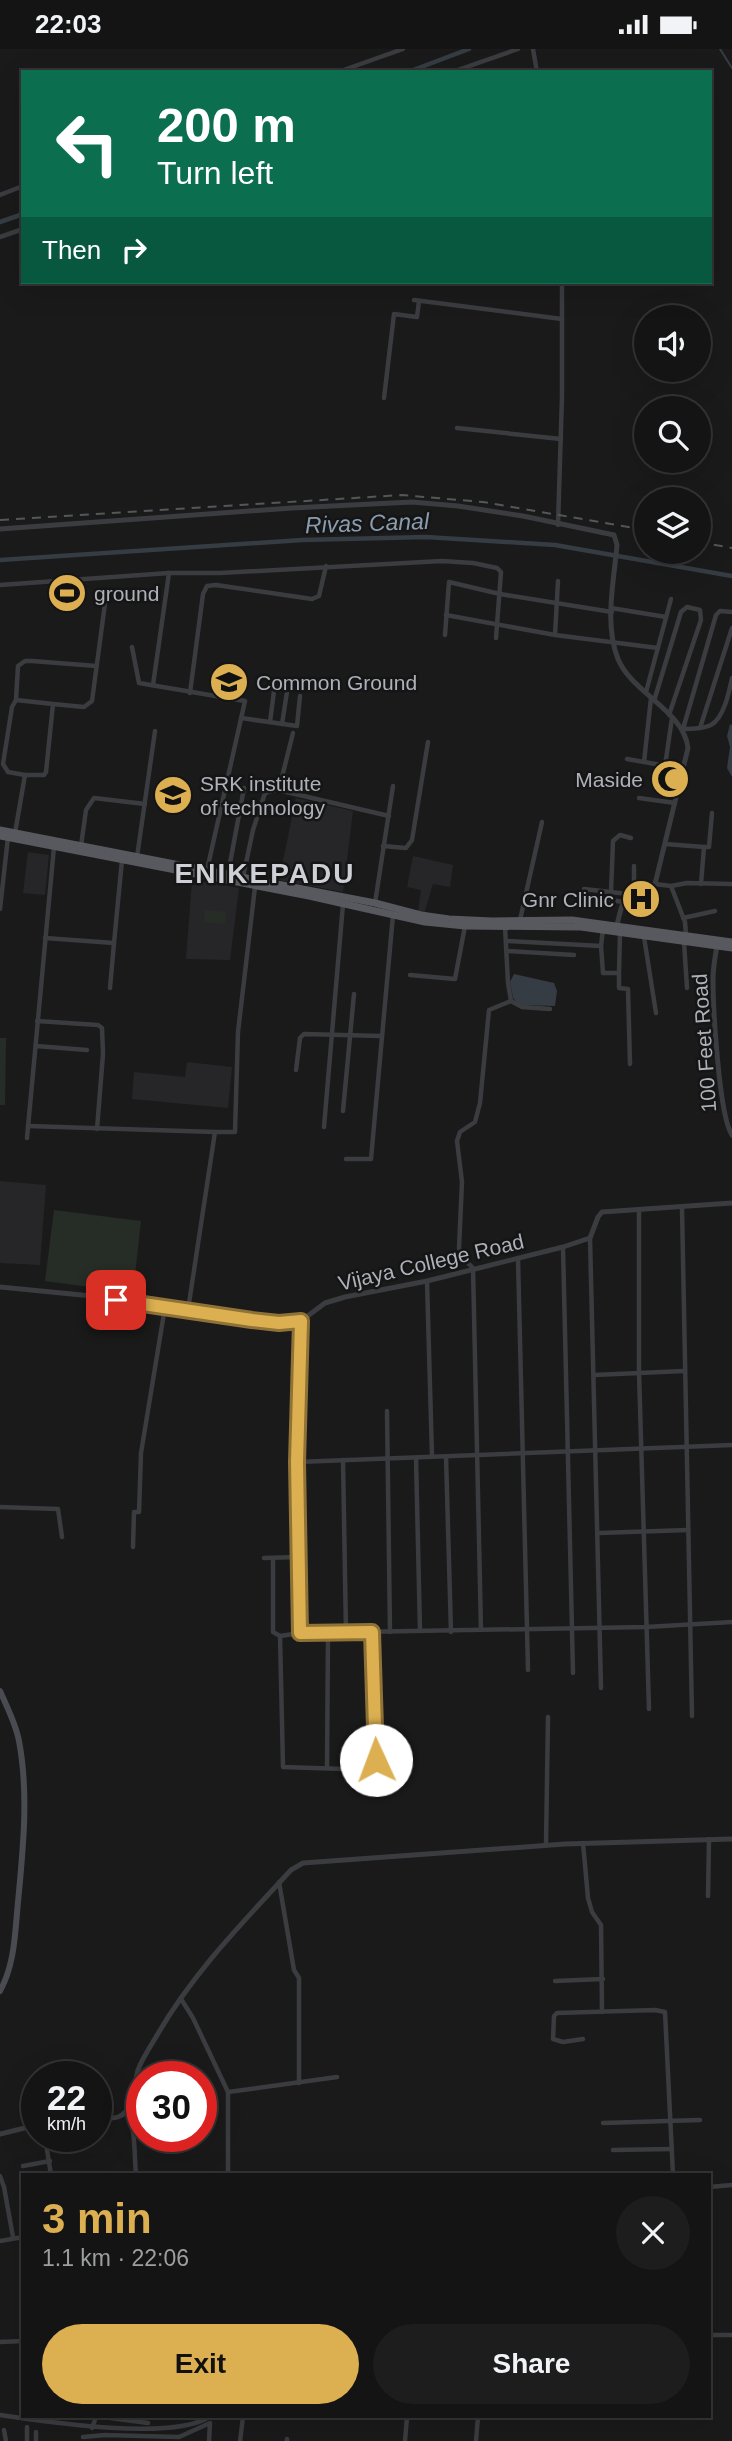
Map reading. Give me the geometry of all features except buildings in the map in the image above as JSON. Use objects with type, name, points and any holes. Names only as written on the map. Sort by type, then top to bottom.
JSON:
[{"type":"main road","points":[[0,829],[9,836],[54,847],[425,922],[465,926],[619,929],[645,937],[685,938]]},
{"type":"main road","points":[[9,836],[81,846],[376,903],[421,915],[449,919],[572,920],[717,943],[732,942]]},
{"type":"main road","points":[[717,943],[732,949]]},
{"type":"main road","points":[[0,1691],[20,1742],[24,1804],[24,1833],[13,1954],[6,1981],[0,1991]]},
{"type":"street","points":[[344,70],[403,49]]},
{"type":"street","points":[[458,70],[518,49]]},
{"type":"street","points":[[533,49],[537,70]]},
{"type":"street","points":[[0,195],[21,186]]},
{"type":"street","points":[[0,237],[21,230]]},
{"type":"street","points":[[558,525],[562,284]]},
{"type":"street","points":[[384,398],[394,314],[416,317],[417,301],[562,319]]},
{"type":"street","points":[[457,428],[561,439]]},
{"type":"street","points":[[0,529],[412,502],[523,516],[614,535],[617,545],[611,610],[617,658],[623,668],[683,729],[709,726],[719,716],[732,678]]},
{"type":"street","points":[[0,585],[169,573],[217,573],[442,561],[473,563],[497,568],[501,572],[496,638]]},
{"type":"street","points":[[190,693],[207,586],[312,599],[319,596],[326,566]]},
{"type":"street","points":[[153,685],[169,573]]},
{"type":"street","points":[[555,635],[558,581]]},
{"type":"street","points":[[445,635],[449,582],[500,594],[666,617]]},
{"type":"street","points":[[16,700],[89,705],[92,701],[106,596]]},
{"type":"street","points":[[646,692],[671,600]]},
{"type":"street","points":[[644,762],[653,699],[681,612],[687,607],[700,610],[701,620],[670,717],[665,766]]},
{"type":"street","points":[[656,884],[664,844],[685,770],[688,748],[683,729],[716,615],[720,611],[732,613]]},
{"type":"street","points":[[446,615],[555,635],[658,648]]},
{"type":"street","points":[[700,728],[732,628]]},
{"type":"street","points":[[132,647],[139,683],[245,701],[206,870]]},
{"type":"street","points":[[53,704],[47,772],[40,776],[8,772],[3,764],[21,663],[96,666]]},
{"type":"street","points":[[270,722],[274,691]]},
{"type":"street","points":[[282,724],[287,692]]},
{"type":"street","points":[[242,718],[297,726],[300,696]]},
{"type":"street","points":[[137,857],[155,731]]},
{"type":"street","points":[[278,790],[293,733]]},
{"type":"street","points":[[383,846],[406,848],[412,840],[428,742]]},
{"type":"street","points":[[627,759],[685,770]]},
{"type":"street","points":[[0,909],[9,836],[25,775]]},
{"type":"street","points":[[376,903],[393,786]]},
{"type":"street","points":[[228,875],[244,788]]},
{"type":"street","points":[[242,879],[253,830],[265,793],[269,790],[389,816]]},
{"type":"street","points":[[81,846],[86,810],[94,798],[145,804]]},
{"type":"street","points":[[639,798],[675,803]]},
{"type":"street","points":[[664,844],[709,847],[712,813]]},
{"type":"street","points":[[520,921],[542,822]]},
{"type":"street","points":[[611,892],[613,841],[620,835],[631,838]]},
{"type":"street","points":[[27,1138],[54,847]]},
{"type":"street","points":[[701,884],[704,847]]},
{"type":"street","points":[[110,988],[122,860]]},
{"type":"street","points":[[634,866],[634,890]]},
{"type":"street","points":[[630,1064],[628,989],[619,989],[619,929],[623,902],[634,890],[656,884],[732,884]]},
{"type":"street","points":[[671,886],[683,918],[687,988]]},
{"type":"street","points":[[235,1132],[238,1032],[255,887]]},
{"type":"street","points":[[584,889],[628,894]]},
{"type":"street","points":[[580,895],[623,902]]},
{"type":"street","points":[[324,1127],[343,904]]},
{"type":"street","points":[[683,918],[715,911]]},
{"type":"street","points":[[346,1159],[371,1159],[393,915]]},
{"type":"street","points":[[410,975],[455,979],[465,926]]},
{"type":"street","points":[[505,926],[511,1001]]},
{"type":"street","points":[[603,929],[603,973],[619,973]]},
{"type":"street","points":[[645,937],[656,1013]]},
{"type":"street","points":[[45,938],[114,943]]},
{"type":"street","points":[[506,941],[601,946]]},
{"type":"street","name":"100 Feet Road","points":[[717,943],[713,979],[716,1031],[724,1117],[732,1135]]},
{"type":"street","points":[[507,951],[574,955]]},
{"type":"street","points":[[343,1111],[354,994]]},
{"type":"street","points":[[511,1001],[522,1007],[550,1009]]},
{"type":"street","points":[[481,1630],[473,1268],[458,1248],[463,1182],[457,1141],[460,1132],[475,1122],[480,1103],[488,1013],[511,1001]]},
{"type":"street","points":[[37,1021],[98,1025],[102,1028],[103,1054],[97,1129]]},
{"type":"street","points":[[296,1070],[301,1035],[381,1036]]},
{"type":"street","points":[[36,1046],[87,1050]]},
{"type":"street","points":[[28,1126],[241,1134]]},
{"type":"street","points":[[188,1310],[215,1132]]},
{"type":"street","points":[[601,1688],[590,1238],[602,1213],[732,1203]]},
{"type":"street","points":[[682,1208],[692,1716]]},
{"type":"street","points":[[639,1210],[639,1372],[649,1709]]},
{"type":"street","name":"Vijaya College Road","points":[[301,1321],[325,1303],[427,1281],[590,1238]]},
{"type":"street","points":[[563,1247],[573,1673]]},
{"type":"street","points":[[517,1258],[528,1670]]},
{"type":"street","points":[[427,1281],[432,1455]]},
{"type":"street","points":[[0,1287],[279,1323],[301,1321],[297,1462],[300,1633]]},
{"type":"street","points":[[133,1546],[134,1512],[139,1512],[141,1453],[165,1307]]},
{"type":"street","points":[[594,1375],[684,1371]]},
{"type":"street","points":[[387,1411],[390,1632]]},
{"type":"street","points":[[297,1462],[732,1445]]},
{"type":"street","points":[[446,1457],[450,1632]]},
{"type":"street","points":[[416,1458],[420,1631]]},
{"type":"street","points":[[343,1460],[346,1633]]},
{"type":"street","points":[[0,1507],[58,1509],[62,1538]]},
{"type":"street","points":[[599,1533],[688,1530]]},
{"type":"street","points":[[264,1558],[298,1557]]},
{"type":"street","points":[[273,1559],[273,1632],[280,1636],[300,1633],[450,1632],[732,1622]]},
{"type":"street","points":[[280,1636],[283,1767],[374,1770],[376,1760],[372,1632]]},
{"type":"street","points":[[327,1767],[328,1633]]},
{"type":"street","points":[[546,1845],[548,1717]]},
{"type":"street","points":[[708,1896],[709,1839]]},
{"type":"street","points":[[143,2061],[156,2035],[220,1945],[290,1870],[303,1863],[546,1845],[732,1839]]},
{"type":"street","points":[[583,1843],[588,1898],[592,1912],[601,1925],[601,2012]]},
{"type":"street","points":[[279,1882],[294,1970],[299,1978],[299,2083]]},
{"type":"street","points":[[555,1981],[603,1979]]},
{"type":"street","points":[[181,1999],[193,2018],[228,2092],[228,2173]]},
{"type":"street","points":[[583,2039],[563,2042],[553,2039],[554,2016],[557,2013],[665,2012],[673,2173]]},
{"type":"street","points":[[228,2092],[337,2077]]},
{"type":"street","points":[[603,2123],[701,2120]]},
{"type":"street","points":[[0,2134],[21,2129]]},
{"type":"street","points":[[613,2150],[672,2149]]},
{"type":"street","points":[[48,2152],[51,2173]]},
{"type":"street","points":[[134,2152],[136,2173]]},
{"type":"street","points":[[23,2166],[50,2161]]},
{"type":"street","points":[[0,2176],[13,2237]]},
{"type":"street","points":[[711,2187],[732,2185]]},
{"type":"street","points":[[0,2241],[21,2237]]},
{"type":"street","points":[[711,2335],[732,2335]]},
{"type":"street","points":[[0,2342],[21,2341]]},
{"type":"street","points":[[0,2415],[21,2417]]},
{"type":"street","points":[[92,2428],[96,2418]]},
{"type":"street","points":[[110,2418],[148,2423]]},
{"type":"street","points":[[240,2441],[243,2418]]},
{"type":"street","points":[[405,2441],[407,2418]]},
{"type":"street","points":[[476,2441],[478,2418]]},
{"type":"street","points":[[35,2419],[81,2434],[179,2437],[210,2419]]},
{"type":"street","points":[[81,2434],[92,2428],[165,2431],[210,2419]]},
{"type":"street","points":[[209,2441],[210,2419]]},
{"type":"street","points":[[27,2427],[27,2441]]},
{"type":"street","points":[[4,2430],[6,2441]]},
{"type":"street","points":[[36,2432],[36,2441]]},
{"type":"shaded area","points":[[730,724],[732,777],[727,768],[730,747],[727,736]]},
{"type":"shaded area","points":[[296,798],[353,811],[343,892],[279,880]]},
{"type":"shaded area","points":[[28,852],[49,855],[45,895],[23,893]]},
{"type":"shaded area","points":[[413,856],[453,865],[450,887],[433,884],[424,914],[418,912],[421,890],[407,887]]},
{"type":"shaded area","points":[[192,880],[239,888],[230,960],[186,959]]},
{"type":"shaded area","points":[[205,910],[226,912],[225,924],[204,922]]},
{"type":"shaded area","points":[[514,974],[554,983],[557,991],[555,1006],[519,1005],[513,998],[510,982]]},
{"type":"shaded area","points":[[0,1038],[6,1038],[5,1105],[0,1105]]},
{"type":"shaded area","points":[[187,1062],[232,1067],[228,1108],[132,1099],[134,1072],[185,1077]]},
{"type":"shaded area","points":[[0,1181],[46,1185],[40,1265],[0,1263]]},
{"type":"shaded area","points":[[54,1210],[141,1221],[133,1293],[45,1281]]},
{"type":"waterway","points":[[413,70],[469,49]]},
{"type":"waterway","points":[[720,49],[732,68]]},
{"type":"waterway","points":[[0,222],[21,215]]},
{"type":"waterway","name":"Rivas Canal","points":[[0,560],[302,540],[426,537],[555,545],[732,576]]},
{"type":"railway","points":[[0,520],[402,495],[483,502],[634,528]]},
{"type":"railway","points":[[711,544],[732,548]]},
{"type":"place","name":"ground","points":[[67,593]]},
{"type":"place","name":"Common Ground","points":[[229,682]]},
{"type":"place","name":"Maside","points":[[670,779]]},
{"type":"place","name":"SRK institute of technology","points":[[173,795]]},
{"type":"place","name":"Gnr Clinic","points":[[641,899]]},
{"type":"district","name":"ENIKEPADU","points":[[265,873]]},
{"type":"route","points":[[116,1300],[252,1320],[279,1323],[301,1321],[297,1462],[300,1633],[372,1632],[376,1760]]}]
